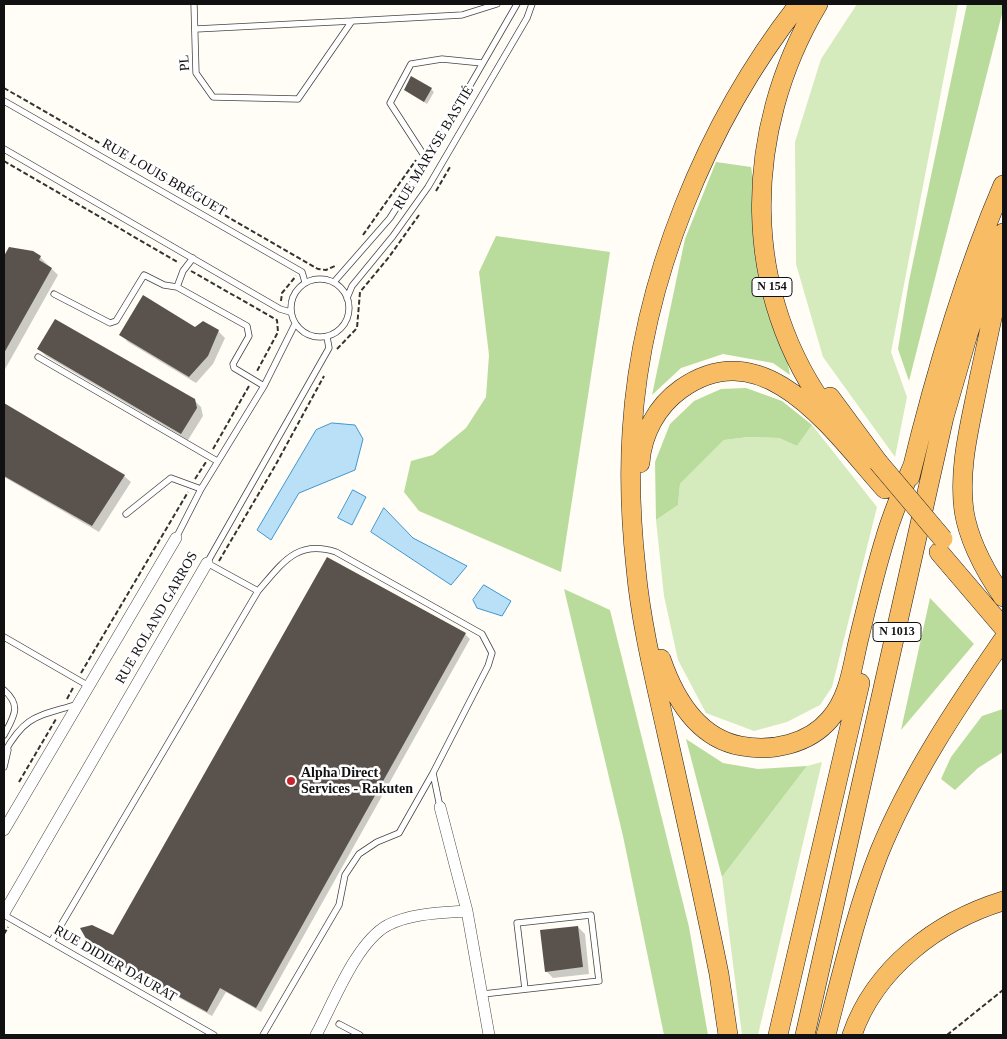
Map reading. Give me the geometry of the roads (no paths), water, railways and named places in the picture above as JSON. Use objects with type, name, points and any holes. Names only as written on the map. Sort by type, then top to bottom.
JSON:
[{"type":"highway","points":[[728,1035],[719,974],[639,596],[631,492],[632,430],[648,327],[667,256],[689,196],[731,108],[758,62],[799,4]]},
{"type":"highway","name":"N 154","points":[[818,4],[790,59],[768,126],[761,175],[764,249],[775,300],[798,362],[823,404],[885,489],[941,545],[1003,612]]},
{"type":"highway","name":"N 154","points":[[828,4],[801,53],[778,127],[771,179],[773,238],[782,290],[804,351],[830,397],[1003,627]]},
{"type":"highway","name":"N 1013","points":[[778,1035],[913,465],[968,279],[1003,185]]},
{"type":"highway","name":"N 1013","points":[[805,1035],[944,418],[968,334],[1003,233]]},
{"type":"highway","points":[[1003,271],[971,418],[963,470],[964,511],[969,531],[978,556],[1003,596]]},
{"type":"highway","points":[[885,489],[812,409],[792,392],[766,378],[736,372],[701,378],[673,395],[662,406],[646,435],[641,456],[639,499],[645,576],[655,636],[666,673],[677,698],[707,731],[736,746],[768,748],[795,743],[821,728],[830,719],[846,692],[885,538],[913,465]]},
{"type":"highway","points":[[826,1035],[865,894],[898,811],[957,708],[1003,640]]},
{"type":"highway","points":[[852,1035],[874,992],[907,954],[943,927],[966,914],[1003,901]]},
{"type":"street","name":"RUE ROLAND GARROS","points":[[4,830],[78,704],[82,682],[176,538]]},
{"type":"street","name":"RUE ROLAND GARROS","points":[[6,916],[211,565]]},
{"type":"street","points":[[440,807],[467,911],[489,1035]]},
{"type":"street","points":[[316,1035],[369,940],[388,925],[418,916],[467,911]]},
{"type":"lane","points":[[194,4],[196,29],[462,16],[496,6],[497,4]]},
{"type":"lane","name":"RUE MARYSE BASTIÉ","points":[[334,282],[390,218],[427,160],[517,4]]},
{"type":"lane","name":"RUE MARYSE BASTIÉ","points":[[347,298],[352,286],[393,236],[428,187],[527,18],[532,4]]},
{"type":"lane","name":"PL","points":[[196,29],[196,73],[212,97],[298,99],[352,22]]},
{"type":"lane","points":[[427,160],[390,103],[411,64],[442,60],[482,63]]},
{"type":"lane","name":"RUE LOUIS BRÉGUET","points":[[4,101],[301,271],[305,282]]},
{"type":"lane","points":[[4,149],[280,309],[290,312]]},
{"type":"lane","points":[[177,287],[193,258]]},
{"type":"lane","points":[[54,294],[110,323],[116,321],[144,275],[164,285],[177,287],[247,326],[249,336],[233,364],[234,368],[264,386]]},
{"type":"lane","points":[[314,279],[334,282],[347,298],[349,306],[346,322],[341,328],[327,336],[309,336],[294,324],[290,312],[293,294],[305,282],[314,279]]},
{"type":"lane","name":"RUE ROLAND GARROS","points":[[176,538],[200,489],[264,386],[294,324]]},
{"type":"lane","name":"RUE ROLAND GARROS","points":[[211,565],[329,348],[327,336]]},
{"type":"lane","points":[[38,357],[217,461]]},
{"type":"lane","points":[[126,514],[171,478],[200,489]]},
{"type":"lane","points":[[51,942],[258,591],[294,553],[309,548],[323,548],[336,552],[482,634],[492,653],[488,666],[433,773],[399,833],[378,842],[359,854],[344,875],[339,905],[263,1035]]},
{"type":"lane","points":[[211,565],[258,591]]},
{"type":"lane","points":[[4,637],[82,682]]},
{"type":"lane","points":[[4,690],[14,700],[15,708],[14,718],[4,734]]},
{"type":"lane","points":[[4,753],[25,723],[34,717],[78,704]]},
{"type":"lane","points":[[4,767],[9,744]]},
{"type":"lane","points":[[433,773],[440,807]]},
{"type":"lane","points":[[483,994],[599,981],[591,915],[518,923],[525,989]]},
{"type":"lane","name":"RUE DIDIER DAURAT","points":[[6,916],[214,1035]]},
{"type":"lane","points":[[339,1024],[360,1035]]},
{"type":"water","points":[[332,423],[355,425],[363,439],[355,470],[299,493],[271,540],[257,530],[316,430]]},
{"type":"water","points":[[353,490],[366,497],[352,525],[338,518]]},
{"type":"water","points":[[384,508],[413,538],[467,566],[451,585],[371,532]]},
{"type":"water","points":[[484,585],[511,601],[502,616],[477,608],[473,600]]},
{"type":"place","name":"Alpha Direct Services - Rakuten","points":[[291,781]]}]
